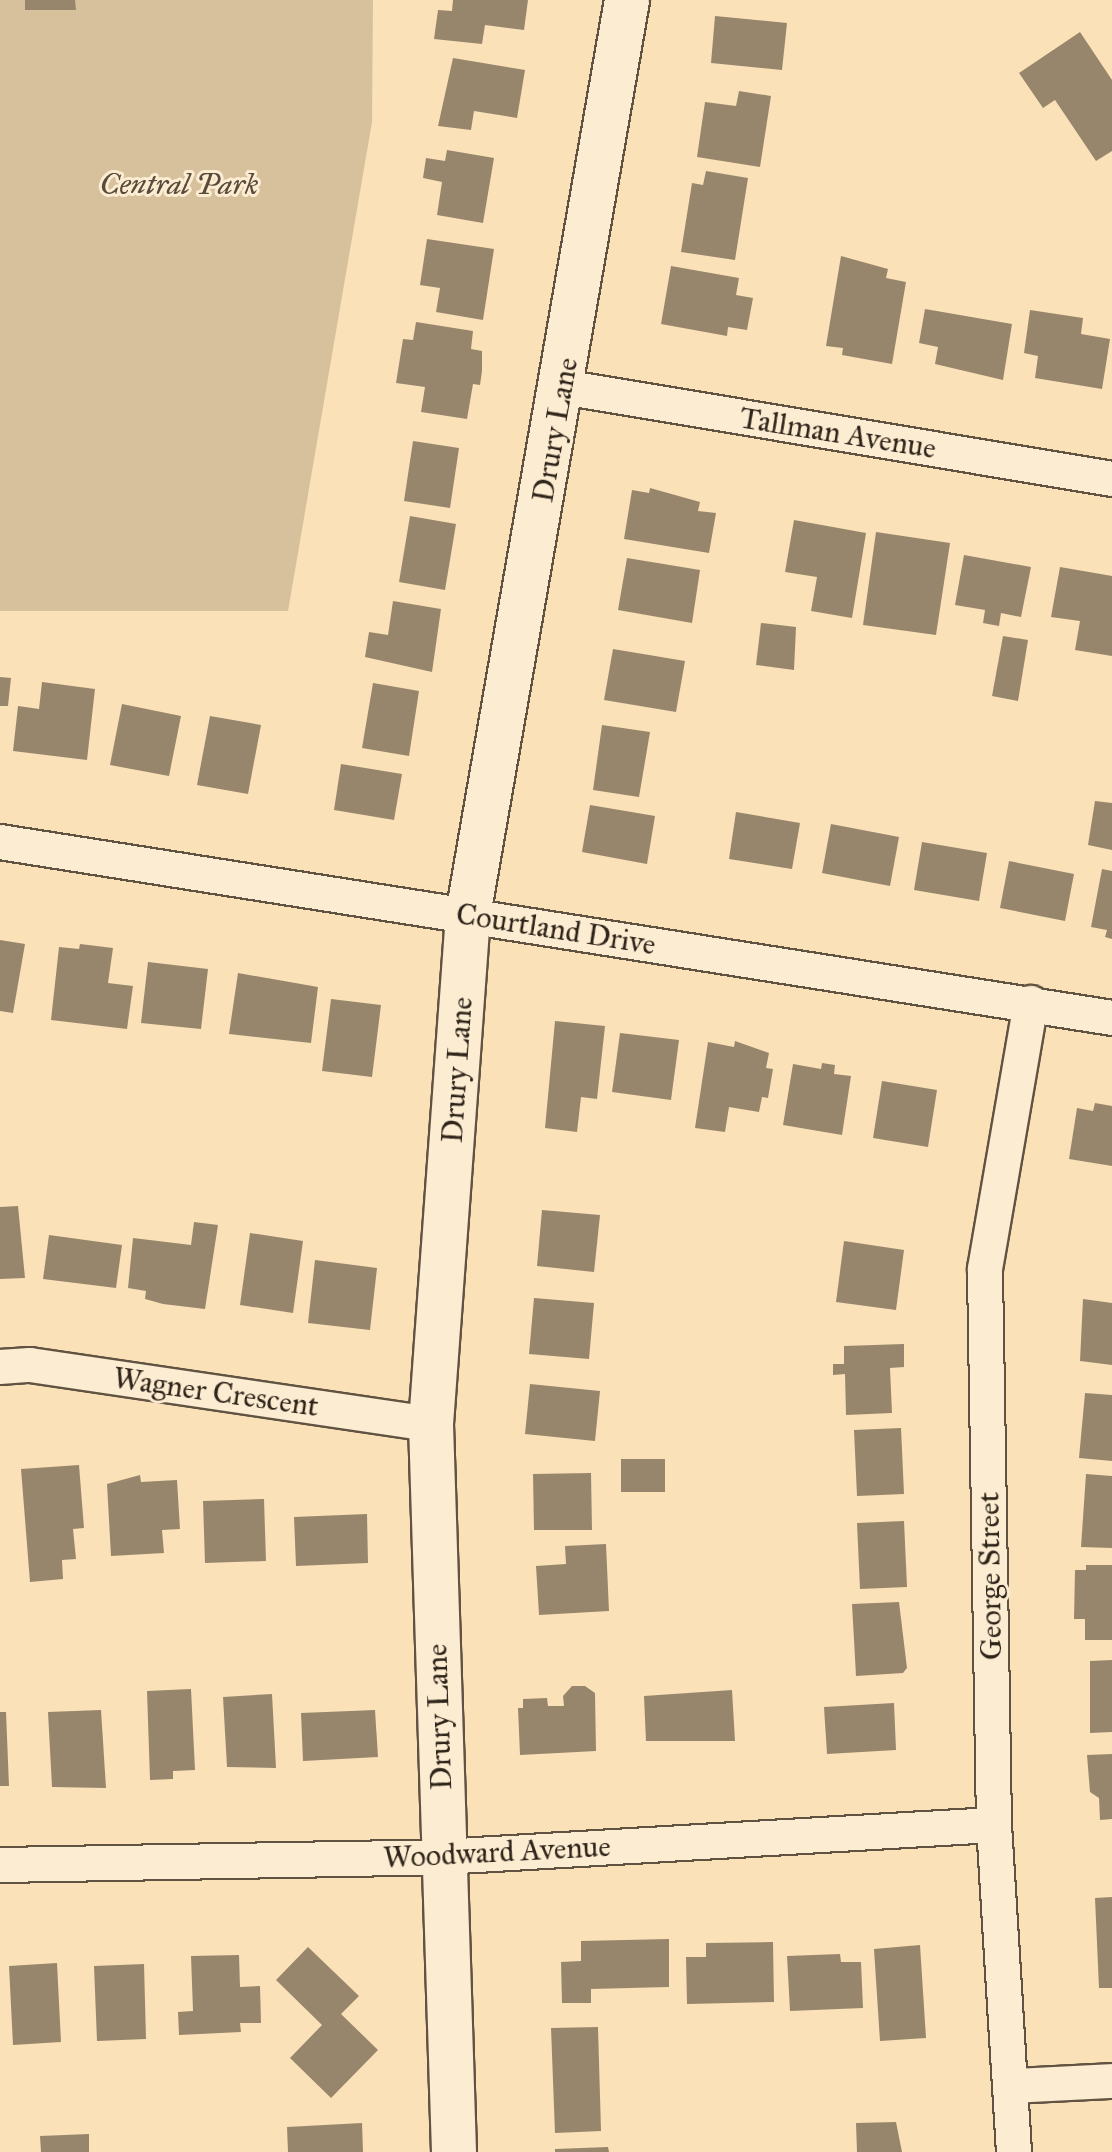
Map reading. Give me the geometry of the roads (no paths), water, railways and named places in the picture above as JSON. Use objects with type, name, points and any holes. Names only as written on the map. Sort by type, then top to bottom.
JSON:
[{"type":"street","name":"Drury Lane","points":[[454,2152],[442,1857],[431,1424],[468,915],[563,387],[627,0]]},
{"type":"street","name":"Tallman Avenue","points":[[563,387],[1112,479]]},
{"type":"street","name":"Courtland Drive","points":[[0,842],[1112,1018]]},
{"type":"street","name":"George Street","points":[[1014,2152],[1013,2086],[994,1825],[985,1269],[1031,1003]]},
{"type":"street","name":"Wagner Crescent","points":[[0,1367],[30,1365],[431,1424]]},
{"type":"street","name":"Woodward Avenue","points":[[0,1865],[442,1857],[994,1825]]},
{"type":"street","points":[[1013,2086],[1112,2081]]},
{"type":"park label","name":"Central Park","points":[[179,184]]}]
